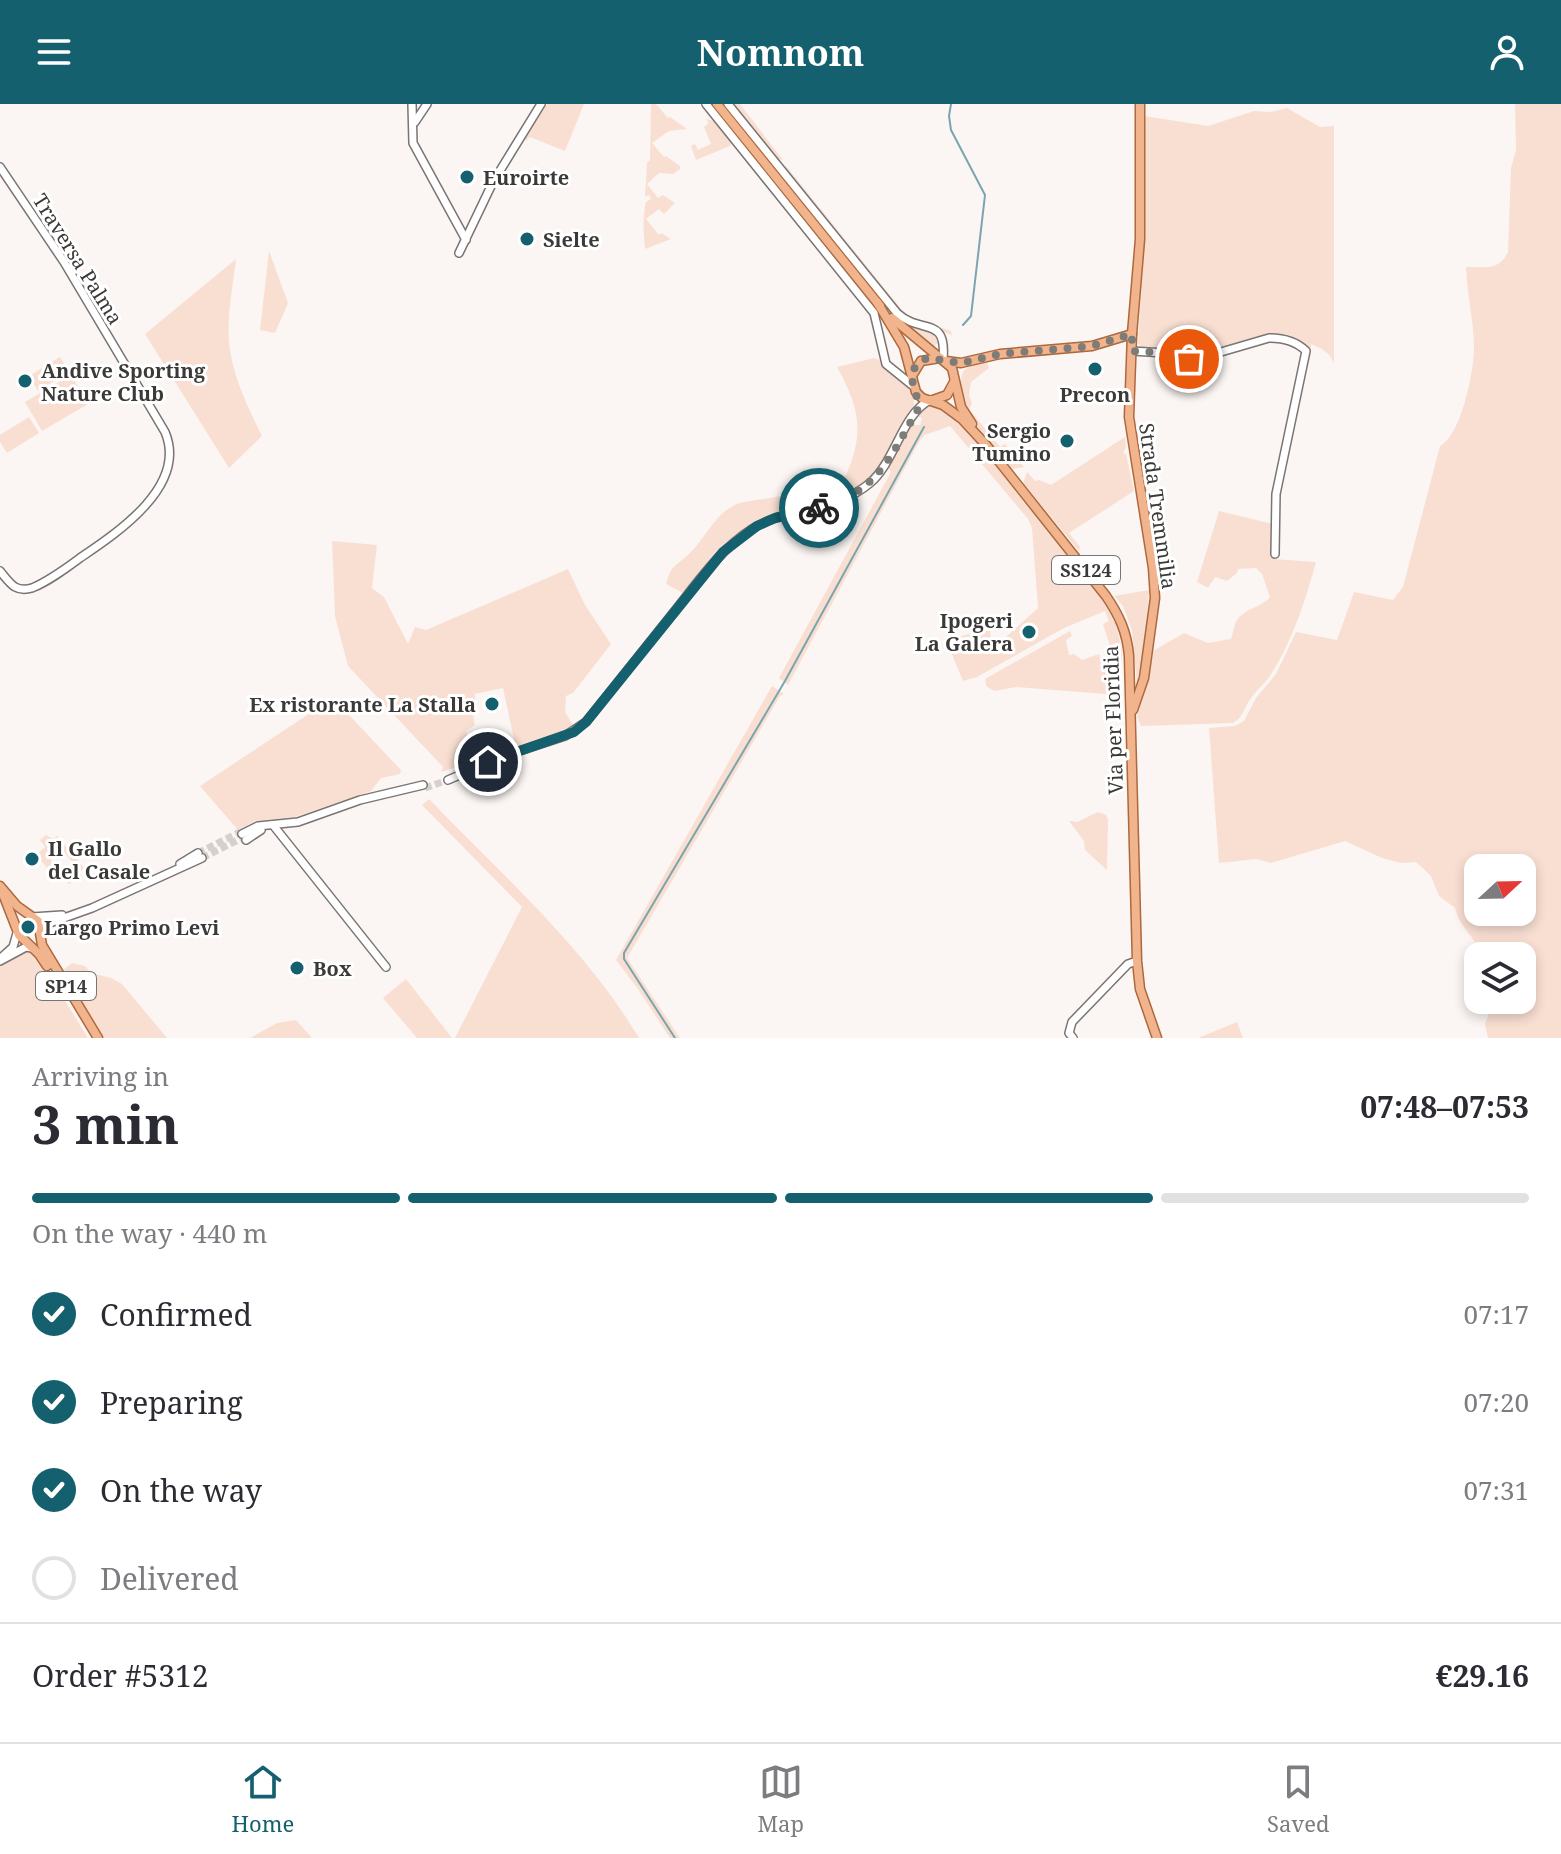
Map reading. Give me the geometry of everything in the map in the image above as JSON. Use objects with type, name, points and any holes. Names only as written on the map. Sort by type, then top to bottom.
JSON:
[{"type":"main road","points":[[717,104],[877,302],[911,336],[943,360],[954,379],[961,407],[986,445]]},
{"type":"main road","name":"Strada Tremmilia","points":[[1130,718],[1144,678],[1155,598],[1129,417],[1140,239],[1140,104]]},
{"type":"main road","points":[[877,302],[901,340],[913,367],[913,386],[957,415],[986,445]]},
{"type":"main road","points":[[913,367],[927,358],[961,363],[1000,354],[1092,346],[1132,334]]},
{"type":"main road","points":[[931,400],[947,395],[954,379],[970,360]]},
{"type":"main road","name":"Via per Floridia","points":[[986,445],[1106,596],[1119,616],[1128,645],[1137,961],[1140,989],[1157,1038]]},
{"type":"main road","points":[[0,886],[17,906],[38,921],[28,938]]},
{"type":"main road","points":[[0,886],[28,938]]},
{"type":"main road","points":[[28,938],[19,920],[32,917]]},
{"type":"main road","name":"SP14","points":[[28,938],[92,1038]]},
{"type":"main road","name":"SP14","points":[[28,938],[48,957],[98,1038]]},
{"type":"street","points":[[412,104],[413,143],[466,240]]},
{"type":"street","points":[[414,124],[427,104]]},
{"type":"street","points":[[459,253],[493,182],[541,104]]},
{"type":"street","points":[[706,104],[874,313],[886,364],[913,386],[918,409]]},
{"type":"street","points":[[728,104],[897,313],[905,321],[936,329],[940,333],[944,344],[943,360]]},
{"type":"street","name":"Traversa Palma","points":[[0,167],[64,262],[165,432],[169,448],[167,465],[154,496],[121,531],[32,588],[15,588],[0,571]]},
{"type":"street","points":[[1132,351],[1197,359],[1278,338],[1294,342],[1306,351],[1276,494],[1275,554]]},
{"type":"street","points":[[894,372],[913,367]]},
{"type":"street","points":[[447,778],[574,732],[586,722],[723,552],[757,526],[775,518],[836,504],[856,494],[877,478],[918,409],[931,400]]},
{"type":"street","points":[[243,836],[259,828],[298,822],[371,798],[396,796],[424,786]]},
{"type":"street","points":[[273,825],[386,967]]},
{"type":"street","points":[[0,960],[47,924],[92,908],[201,856]]},
{"type":"street","points":[[32,917],[68,915]]},
{"type":"street","points":[[0,960],[28,938]]},
{"type":"street","points":[[1073,1038],[1069,1033],[1072,1022],[1128,964],[1137,961]]},
{"type":"shaded area","points":[[547,104],[584,104],[565,151],[530,137],[526,141],[524,137]]},
{"type":"shaded area","points":[[651,104],[656,104],[668,118],[687,129],[669,131],[652,143],[680,169],[673,174],[659,173],[647,184],[658,198],[663,195],[675,203],[664,214],[659,209],[646,219],[659,235],[661,233],[671,239],[645,249],[644,214],[646,202],[651,199],[649,195],[645,197],[647,163],[650,160]]},
{"type":"shaded area","points":[[733,104],[740,104],[783,160],[775,159]]},
{"type":"shaded area","points":[[1515,104],[1561,104],[1561,1038],[1488,1038],[1485,1024],[1489,1014],[1536,1014],[1536,942],[1474,942],[1460,921],[1455,908],[1439,896],[1431,876],[1416,862],[1401,863],[1382,858],[1345,841],[1271,863],[1257,859],[1219,863],[1209,728],[1235,726],[1244,721],[1256,698],[1276,674],[1296,632],[1337,640],[1354,592],[1393,600],[1403,587],[1440,446],[1454,430],[1460,417],[1472,372],[1473,328],[1466,267],[1496,265],[1508,252],[1511,168],[1516,150]]},
{"type":"shaded area","points":[[1287,108],[1320,127],[1334,126],[1334,364],[1328,354],[1319,348],[1311,344],[1310,351],[1303,343],[1278,334],[1229,345],[1198,357],[1141,347],[1138,343],[1143,264],[1144,116],[1208,126],[1254,111],[1271,112]]},
{"type":"shaded area","points":[[707,119],[715,121],[731,141],[730,146],[696,160],[691,146],[695,144],[698,150],[711,144],[704,127],[708,124]]},
{"type":"shaded area","points":[[786,166],[906,315],[951,331],[952,335],[904,317],[785,170]]},
{"type":"shaded area","points":[[269,251],[288,303],[275,333],[260,330]]},
{"type":"shaded area","points":[[236,259],[229,341],[241,390],[262,436],[229,468],[145,334]]},
{"type":"shaded area","points":[[903,323],[938,334],[938,343],[933,347]]},
{"type":"shaded area","points":[[60,357],[69,372],[38,391],[29,376]]},
{"type":"shaded area","points":[[874,358],[882,361],[910,390],[914,403],[908,420],[869,478],[834,499],[752,524],[723,546],[683,593],[666,584],[674,566],[689,554],[730,507],[823,489],[846,475],[856,446],[857,420],[855,407],[837,367]]},
{"type":"shaded area","points":[[986,360],[989,368],[971,382],[969,395],[972,403],[969,409],[1000,447],[1005,444],[1024,467],[1012,469],[966,410],[960,383],[964,370]]},
{"type":"shaded area","points":[[71,375],[88,404],[42,431],[25,402]]},
{"type":"shaded area","points":[[927,406],[943,408],[961,421],[1106,605],[1116,625],[1122,649],[1122,689],[1114,679],[1114,659],[1103,624],[1109,621],[1105,611],[1064,628],[977,677],[963,681],[948,645],[951,639],[990,631],[995,647],[1038,608],[1032,528],[1028,519],[950,426],[925,435],[920,440],[788,685],[779,678],[891,472],[888,467],[912,425],[920,425],[922,418],[917,416]]},
{"type":"shaded area","points":[[29,417],[39,433],[7,453],[0,442],[0,435]]},
{"type":"shaded area","points":[[1125,437],[1123,453],[1126,454],[1134,491],[1069,533],[1080,547],[1079,551],[1023,483],[1027,472],[1035,481],[1051,485]]},
{"type":"shaded area","points":[[1219,511],[1273,524],[1273,559],[1316,562],[1298,620],[1271,674],[1237,721],[1141,726],[1137,717],[1149,679],[1153,651],[1184,633],[1208,643],[1231,639],[1240,616],[1270,597],[1262,574],[1256,568],[1238,569],[1227,581],[1215,577],[1208,588],[1197,582]]},
{"type":"shaded area","points":[[332,541],[377,545],[372,588],[384,597],[408,644],[415,627],[426,630],[568,569],[585,605],[611,644],[573,693],[566,696],[565,712],[575,728],[516,748],[503,688],[475,694],[476,703],[471,705],[475,725],[466,731],[475,761],[441,772],[443,767],[348,666],[335,616]]},
{"type":"shaded area","points":[[1149,590],[1146,636],[1137,685],[1132,630],[1123,606],[1114,596]]},
{"type":"shaded area","points":[[1070,631],[1072,636],[1066,640],[1069,655],[1074,654],[1082,660],[1099,654],[1103,670],[1109,669],[1117,695],[1016,687],[994,691],[986,686],[985,679]]},
{"type":"shaded area","points":[[772,686],[784,694],[780,696],[627,958],[680,1038],[670,1038],[616,960]]},
{"type":"shaded area","points":[[333,698],[401,770],[400,774],[381,778],[371,791],[295,817],[255,821],[238,830],[200,786]]},
{"type":"shaded area","points":[[429,799],[568,942],[594,973],[639,1038],[455,1038],[522,907],[422,805]]},
{"type":"shaded area","points":[[1098,812],[1106,815],[1108,820],[1107,870],[1085,850],[1084,841],[1069,821],[1077,822]]},
{"type":"shaded area","points":[[46,835],[53,839],[58,848],[48,857],[62,873],[73,865],[83,877],[80,878],[78,874],[71,878],[69,884],[61,876],[57,879],[36,855],[45,847],[40,840]]},
{"type":"shaded area","points":[[57,836],[84,868],[80,871],[53,839]]},
{"type":"shaded area","points":[[30,950],[37,955],[88,1038],[0,1038],[0,966]]},
{"type":"shaded area","points":[[72,963],[122,984],[167,1038],[104,1038],[62,971]]},
{"type":"shaded area","points":[[406,979],[452,1038],[417,1038],[383,998]]},
{"type":"shaded area","points":[[296,1020],[312,1038],[250,1038],[277,1023]]},
{"type":"shaded area","points":[[1237,1022],[1243,1038],[1198,1038]]},
{"type":"waterway","points":[[951,104],[951,130],[985,195],[971,316],[963,325]]},
{"type":"waterway","points":[[675,1038],[624,959],[624,953],[785,681],[924,427]]},
{"type":"tunnel","points":[[425,788],[448,780]]},
{"type":"tunnel","points":[[198,853],[240,832]]},
{"type":"tunnel","points":[[202,858],[244,837]]},
{"type":"way so far","points":[[819,508],[856,494],[877,478],[918,409],[912,375],[916,365],[927,358],[961,363],[983,356],[1092,346],[1132,334],[1132,351],[1165,353],[1189,359]]},
{"type":"place","name":"Euroirte","points":[[467,177]]},
{"type":"place","name":"Sielte","points":[[527,239]]},
{"type":"place","name":"Precon","points":[[1095,369]]},
{"type":"place","name":"Andive Sporting Nature Club","points":[[25,381]]},
{"type":"place","name":"Sergio Tumino","points":[[1067,441]]},
{"type":"place","name":"Ipogeri La Galera","points":[[1029,632]]},
{"type":"place","name":"Ex ristorante La Stalla","points":[[492,704]]},
{"type":"place","name":"Il Gallo del Casale","points":[[32,859]]},
{"type":"place","name":"Largo Primo Levi","points":[[28,927]]},
{"type":"place","name":"Box","points":[[297,968]]},
{"type":"route","points":[[488,762],[574,732],[586,722],[723,552],[757,526],[775,518],[819,508]]}]
